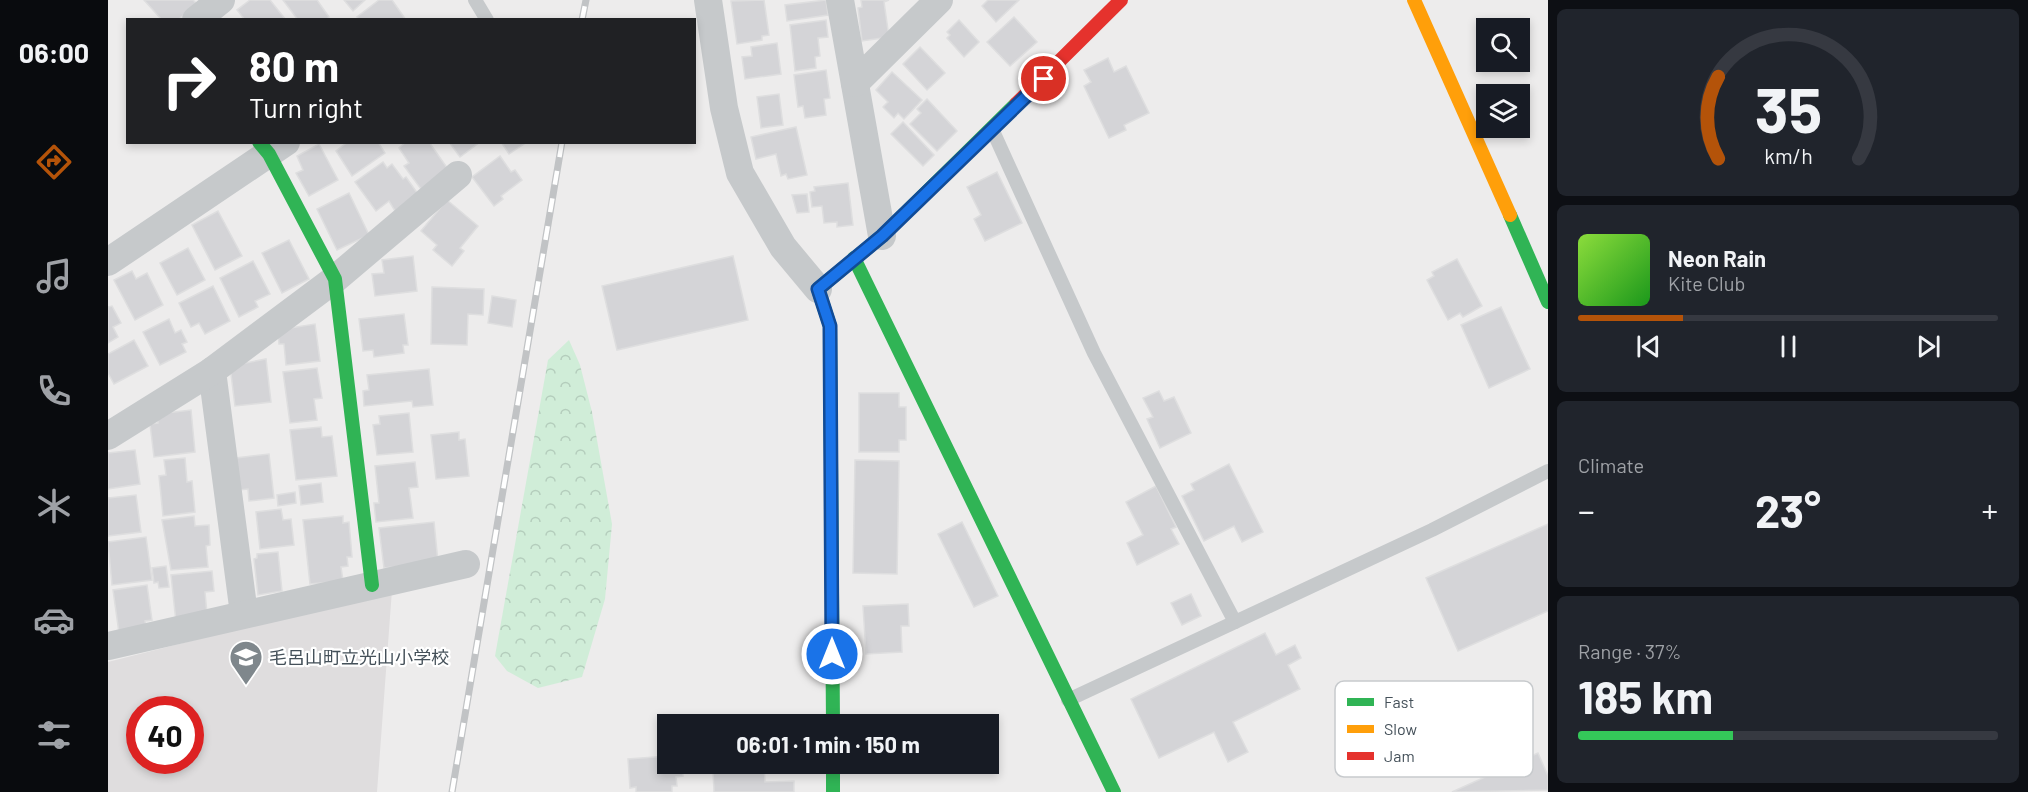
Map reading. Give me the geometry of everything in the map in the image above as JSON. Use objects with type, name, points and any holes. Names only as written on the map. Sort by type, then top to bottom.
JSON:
[{"type":"street","points":[[198,18],[221,0]]},
{"type":"street","points":[[708,0],[724,108],[740,173],[783,247],[818,289],[830,326],[833,714]]},
{"type":"street","points":[[840,0],[882,236]]},
{"type":"street","points":[[855,83],[939,0]]},
{"type":"street","points":[[818,289],[882,236],[1121,0]]},
{"type":"street","points":[[1414,0],[1548,302]]},
{"type":"street","points":[[108,262],[271,146],[335,279],[372,585]]},
{"type":"street","points":[[108,436],[212,371],[335,279],[458,175]]},
{"type":"street","points":[[854,258],[1114,792]]},
{"type":"street","points":[[212,371],[244,614]]},
{"type":"street","points":[[108,645],[466,564]]},
{"type":"street","points":[[833,774],[833,792]]},
{"type":"lane","points":[[475,0],[486,18]]},
{"type":"lane","points":[[992,129],[1094,353],[1235,622]]},
{"type":"lane","points":[[1068,700],[1432,531],[1548,471]]},
{"type":"shaded area","name":"毛呂山町立光山小学校","points":[[392,590],[377,792],[108,792],[108,662]]},
{"type":"green space","points":[[569,340],[580,365],[592,412],[612,524],[605,599],[582,677],[538,688],[507,671],[495,656],[548,360]]},
{"type":"building","points":[[144,0],[193,0],[196,3],[180,18],[160,18]]},
{"type":"building","points":[[250,0],[270,0],[284,18],[243,18],[237,10]]},
{"type":"building","points":[[283,0],[317,0],[329,17],[328,18],[296,18]]},
{"type":"building","points":[[344,0],[365,0],[353,11]]},
{"type":"building","points":[[379,0],[392,0],[405,18],[358,18]]},
{"type":"building","points":[[764,0],[769,35],[762,36],[762,40],[737,44],[731,1]]},
{"type":"building","points":[[826,0],[828,15],[787,21],[785,5]]},
{"type":"building","points":[[861,0],[889,0],[884,2],[889,37],[862,41],[858,8],[862,7]]},
{"type":"building","points":[[988,0],[1019,0],[996,22],[982,6]]},
{"type":"building","points":[[1014,17],[1037,42],[1010,66],[987,42]]},
{"type":"building","points":[[826,20],[828,37],[818,38],[820,56],[815,57],[816,68],[795,71],[790,25]]},
{"type":"building","points":[[959,20],[979,42],[964,57],[947,38],[950,35],[947,32]]},
{"type":"building","points":[[777,43],[781,74],[745,79],[742,57],[752,56],[751,47]]},
{"type":"building","points":[[920,47],[945,73],[927,90],[903,64]]},
{"type":"building","points":[[1108,58],[1114,72],[1126,66],[1149,113],[1124,125],[1126,130],[1109,138],[1084,86],[1091,82],[1084,70]]},
{"type":"building","points":[[826,70],[830,98],[824,99],[826,115],[805,118],[803,106],[798,107],[794,75]]},
{"type":"building","points":[[892,72],[922,100],[904,119],[898,113],[894,118],[883,107],[888,102],[876,90]]},
{"type":"building","points":[[779,94],[783,125],[761,128],[757,97]]},
{"type":"building","points":[[927,99],[957,131],[937,151],[910,124],[921,113],[917,109]]},
{"type":"building","points":[[903,122],[934,155],[923,166],[891,134]]},
{"type":"building","points":[[796,127],[807,175],[788,179],[786,174],[781,176],[776,154],[756,159],[751,137]]},
{"type":"building","points":[[319,144],[338,180],[309,196],[296,173],[303,170],[297,156]]},
{"type":"building","points":[[345,144],[379,144],[385,153],[352,176],[336,151]]},
{"type":"building","points":[[404,144],[430,144],[448,169],[421,189],[404,166],[409,163],[399,148]]},
{"type":"building","points":[[450,144],[477,144],[460,157]]},
{"type":"building","points":[[502,144],[524,144],[509,154]]},
{"type":"building","points":[[500,156],[511,172],[515,170],[522,180],[501,196],[503,199],[494,206],[472,177]]},
{"type":"building","points":[[383,162],[387,168],[392,164],[403,179],[406,177],[418,194],[395,211],[389,201],[376,211],[355,182]]},
{"type":"building","points":[[997,172],[1022,223],[985,241],[974,219],[981,215],[967,187]]},
{"type":"building","points":[[848,183],[853,225],[837,227],[837,222],[824,223],[822,206],[812,207],[810,192],[815,191],[814,187]]},
{"type":"building","points":[[349,193],[369,235],[337,250],[317,209]]},
{"type":"building","points":[[807,194],[809,212],[797,213],[792,195]]},
{"type":"building","points":[[447,200],[478,226],[460,248],[464,251],[452,266],[433,250],[437,245],[421,231]]},
{"type":"building","points":[[218,211],[242,256],[215,270],[192,225]]},
{"type":"building","points":[[289,240],[309,279],[282,293],[262,253]]},
{"type":"building","points":[[188,248],[205,280],[177,295],[160,263]]},
{"type":"building","points":[[413,256],[417,291],[375,296],[372,274],[384,273],[382,260]]},
{"type":"building","points":[[733,256],[748,320],[617,350],[602,286]]},
{"type":"building","points":[[1457,259],[1482,306],[1463,317],[1460,313],[1448,320],[1427,280],[1434,276],[1432,272]]},
{"type":"building","points":[[253,261],[270,294],[255,301],[258,307],[239,317],[220,278]]},
{"type":"building","points":[[132,271],[136,279],[147,273],[163,305],[135,320],[114,280]]},
{"type":"building","points":[[213,286],[230,321],[205,334],[199,323],[191,327],[179,303]]},
{"type":"building","points":[[432,287],[484,289],[483,315],[468,314],[467,345],[431,344]]},
{"type":"building","points":[[492,296],[516,300],[512,327],[488,323]]},
{"type":"building","points":[[112,306],[121,323],[113,327],[118,337],[108,343],[108,307]]},
{"type":"building","points":[[1501,307],[1530,369],[1489,388],[1461,325]]},
{"type":"building","points":[[404,314],[408,345],[403,345],[404,353],[374,357],[373,350],[363,351],[359,319]]},
{"type":"building","points":[[169,319],[175,333],[181,330],[187,342],[182,344],[186,352],[160,365],[143,332]]},
{"type":"building","points":[[315,324],[320,361],[286,365],[284,344],[279,344],[278,330]]},
{"type":"building","points":[[134,340],[148,366],[114,384],[108,373],[108,354]]},
{"type":"building","points":[[266,359],[271,402],[235,406],[230,366]]},
{"type":"building","points":[[317,368],[322,398],[314,399],[317,420],[290,423],[283,372]]},
{"type":"building","points":[[429,369],[433,405],[413,407],[412,401],[364,406],[363,391],[369,390],[367,375]]},
{"type":"building","points":[[1159,391],[1164,401],[1174,397],[1191,433],[1160,448],[1147,419],[1153,417],[1143,398]]},
{"type":"building","points":[[859,393],[899,393],[899,407],[906,407],[906,440],[899,440],[899,452],[859,452]]},
{"type":"building","points":[[191,410],[195,452],[154,457],[150,424],[158,423],[157,414]]},
{"type":"building","points":[[409,413],[413,452],[377,455],[373,425],[380,424],[379,416]]},
{"type":"building","points":[[321,427],[322,437],[332,436],[337,476],[296,480],[290,430]]},
{"type":"building","points":[[459,432],[459,440],[465,439],[469,476],[436,479],[431,435]]},
{"type":"building","points":[[135,450],[140,484],[108,489],[108,453]]},
{"type":"building","points":[[269,454],[274,498],[249,501],[248,489],[239,490],[236,458]]},
{"type":"building","points":[[185,458],[187,482],[192,481],[195,512],[163,516],[159,476],[166,475],[164,460]]},
{"type":"building","points":[[855,460],[899,461],[897,574],[853,573]]},
{"type":"building","points":[[415,462],[418,487],[409,488],[413,518],[376,522],[374,503],[379,503],[375,466]]},
{"type":"building","points":[[1229,464],[1263,532],[1242,542],[1234,526],[1204,541],[1182,496],[1194,490],[1191,484]]},
{"type":"building","points":[[321,483],[323,502],[301,505],[299,486]]},
{"type":"building","points":[[1156,486],[1176,527],[1171,529],[1179,544],[1137,565],[1127,543],[1143,535],[1126,502]]},
{"type":"building","points":[[295,492],[296,503],[278,506],[277,495]]},
{"type":"building","points":[[136,495],[141,532],[108,536],[108,498]]},
{"type":"building","points":[[281,509],[283,520],[291,519],[294,545],[260,549],[256,512]]},
{"type":"building","points":[[194,516],[195,526],[209,525],[210,545],[206,546],[208,567],[171,570],[162,520]]},
{"type":"building","points":[[343,516],[343,523],[349,522],[352,557],[347,557],[348,566],[341,567],[343,581],[310,584],[303,520]]},
{"type":"building","points":[[434,522],[438,562],[384,568],[379,528]]},
{"type":"building","points":[[962,522],[998,596],[974,607],[938,534]]},
{"type":"building","points":[[1548,524],[1548,611],[1458,651],[1426,578]]},
{"type":"building","points":[[146,537],[152,580],[112,585],[108,542]]},
{"type":"building","points":[[278,552],[282,591],[258,595],[254,559],[257,558],[257,554]]},
{"type":"building","points":[[166,566],[169,587],[159,588],[158,582],[154,583],[152,568]]},
{"type":"building","points":[[212,571],[214,591],[205,592],[207,614],[176,622],[171,575]]},
{"type":"building","points":[[147,585],[152,620],[145,621],[147,633],[119,633],[113,590]]},
{"type":"building","points":[[1191,594],[1201,616],[1182,625],[1171,603]]},
{"type":"building","points":[[908,604],[909,626],[901,626],[902,652],[866,654],[863,606]]},
{"type":"building","points":[[1265,633],[1276,655],[1295,645],[1301,658],[1288,665],[1300,689],[1233,722],[1248,752],[1228,762],[1214,732],[1159,758],[1131,699]]},
{"type":"building","points":[[1538,753],[1548,776],[1548,790],[1452,792],[1485,777],[1533,777],[1533,755]]},
{"type":"building","points":[[657,757],[657,774],[683,774],[683,776],[676,777],[677,786],[672,786],[672,792],[636,792],[636,787],[630,788],[628,759]]},
{"type":"building","points":[[713,774],[765,774],[765,782],[794,781],[794,792],[714,792]]},
{"type":"railway","points":[[582,18],[586,0]]},
{"type":"railway","points":[[452,792],[562,144]]},
{"type":"traffic: fast","points":[[833,714],[830,326],[818,289],[882,236],[1016,104]]},
{"type":"traffic: fast","points":[[261,144],[269,154],[335,279],[372,585]]},
{"type":"traffic: fast","points":[[1510,215],[1548,302]]},
{"type":"traffic: fast","points":[[854,258],[1114,792]]},
{"type":"traffic: fast","points":[[833,774],[833,792]]},
{"type":"traffic: slow","points":[[1414,0],[1510,215]]},
{"type":"traffic: jam","points":[[1016,104],[1121,0]]},
{"type":"place","name":"毛呂山町立光山小学校","points":[[246,686]]},
{"type":"route","points":[[832,654],[830,326],[818,289],[882,236],[1044,79]]}]
